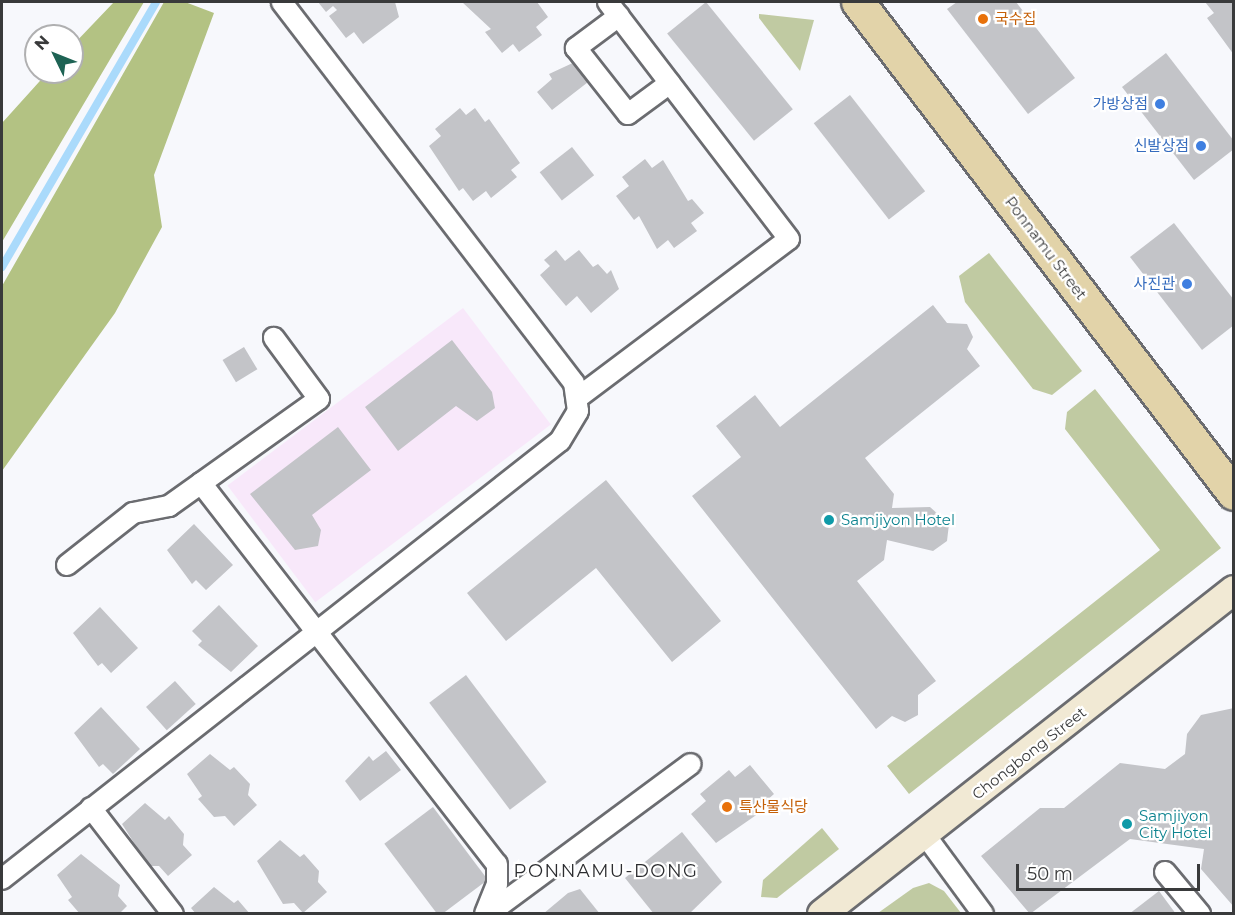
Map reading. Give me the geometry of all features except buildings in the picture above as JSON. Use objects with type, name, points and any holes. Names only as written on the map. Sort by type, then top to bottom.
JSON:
[{"type":"main road","name":"Ponnamu Street","points":[[858,2],[1233,494]]},
{"type":"street","points":[[282,2],[580,396]]},
{"type":"street","points":[[2,879],[560,441],[573,423],[580,396],[789,239],[670,83],[613,9],[576,48],[628,114],[670,83]]},
{"type":"street","points":[[67,565],[133,513],[169,506],[319,399],[274,338]]},
{"type":"street","points":[[201,483],[314,634],[497,864],[497,884],[486,914]]},
{"type":"street","name":"Chongbong Street","points":[[822,914],[1233,590]]},
{"type":"street","points":[[486,914],[691,764]]},
{"type":"street","points":[[91,808],[173,914]]},
{"type":"street","points":[[925,835],[983,914]]},
{"type":"street","points":[[1165,872],[1200,914]]},
{"type":"shaded area","points":[[463,308],[551,425],[315,602],[227,486]]},
{"type":"green space","points":[[114,2],[144,2],[2,242],[2,123],[37,84],[84,84],[84,33]]},
{"type":"green space","points":[[164,2],[185,2],[214,13],[154,175],[162,227],[115,313],[2,471],[2,286]]},
{"type":"green space","points":[[759,14],[814,20],[800,71],[759,18]]},
{"type":"green space","points":[[989,253],[1082,371],[1052,395],[1033,389],[965,302],[959,276]]},
{"type":"green space","points":[[1095,389],[1221,548],[909,794],[887,766],[1160,550],[1065,429],[1067,412]]},
{"type":"green space","points":[[822,828],[839,849],[777,898],[761,897],[763,880]]},
{"type":"green space","points":[[929,883],[944,891],[961,913],[878,913],[913,888]]},
{"type":"waterway","points":[[2,267],[156,2]]},
{"type":"place","name":"국수집","points":[[983,19]]},
{"type":"place","name":"가방상점","points":[[1160,104]]},
{"type":"place","name":"신발상점","points":[[1201,146]]},
{"type":"place","name":"사진관","points":[[1187,284]]},
{"type":"place","name":"Samjiyon Hotel","points":[[829,520]]},
{"type":"place","name":"특산물식당","points":[[727,807]]},
{"type":"place","name":"Samjiyon City Hotel","points":[[1127,824]]},
{"type":"district","name":"PONNAMU-DONG","points":[[606,871]]}]
